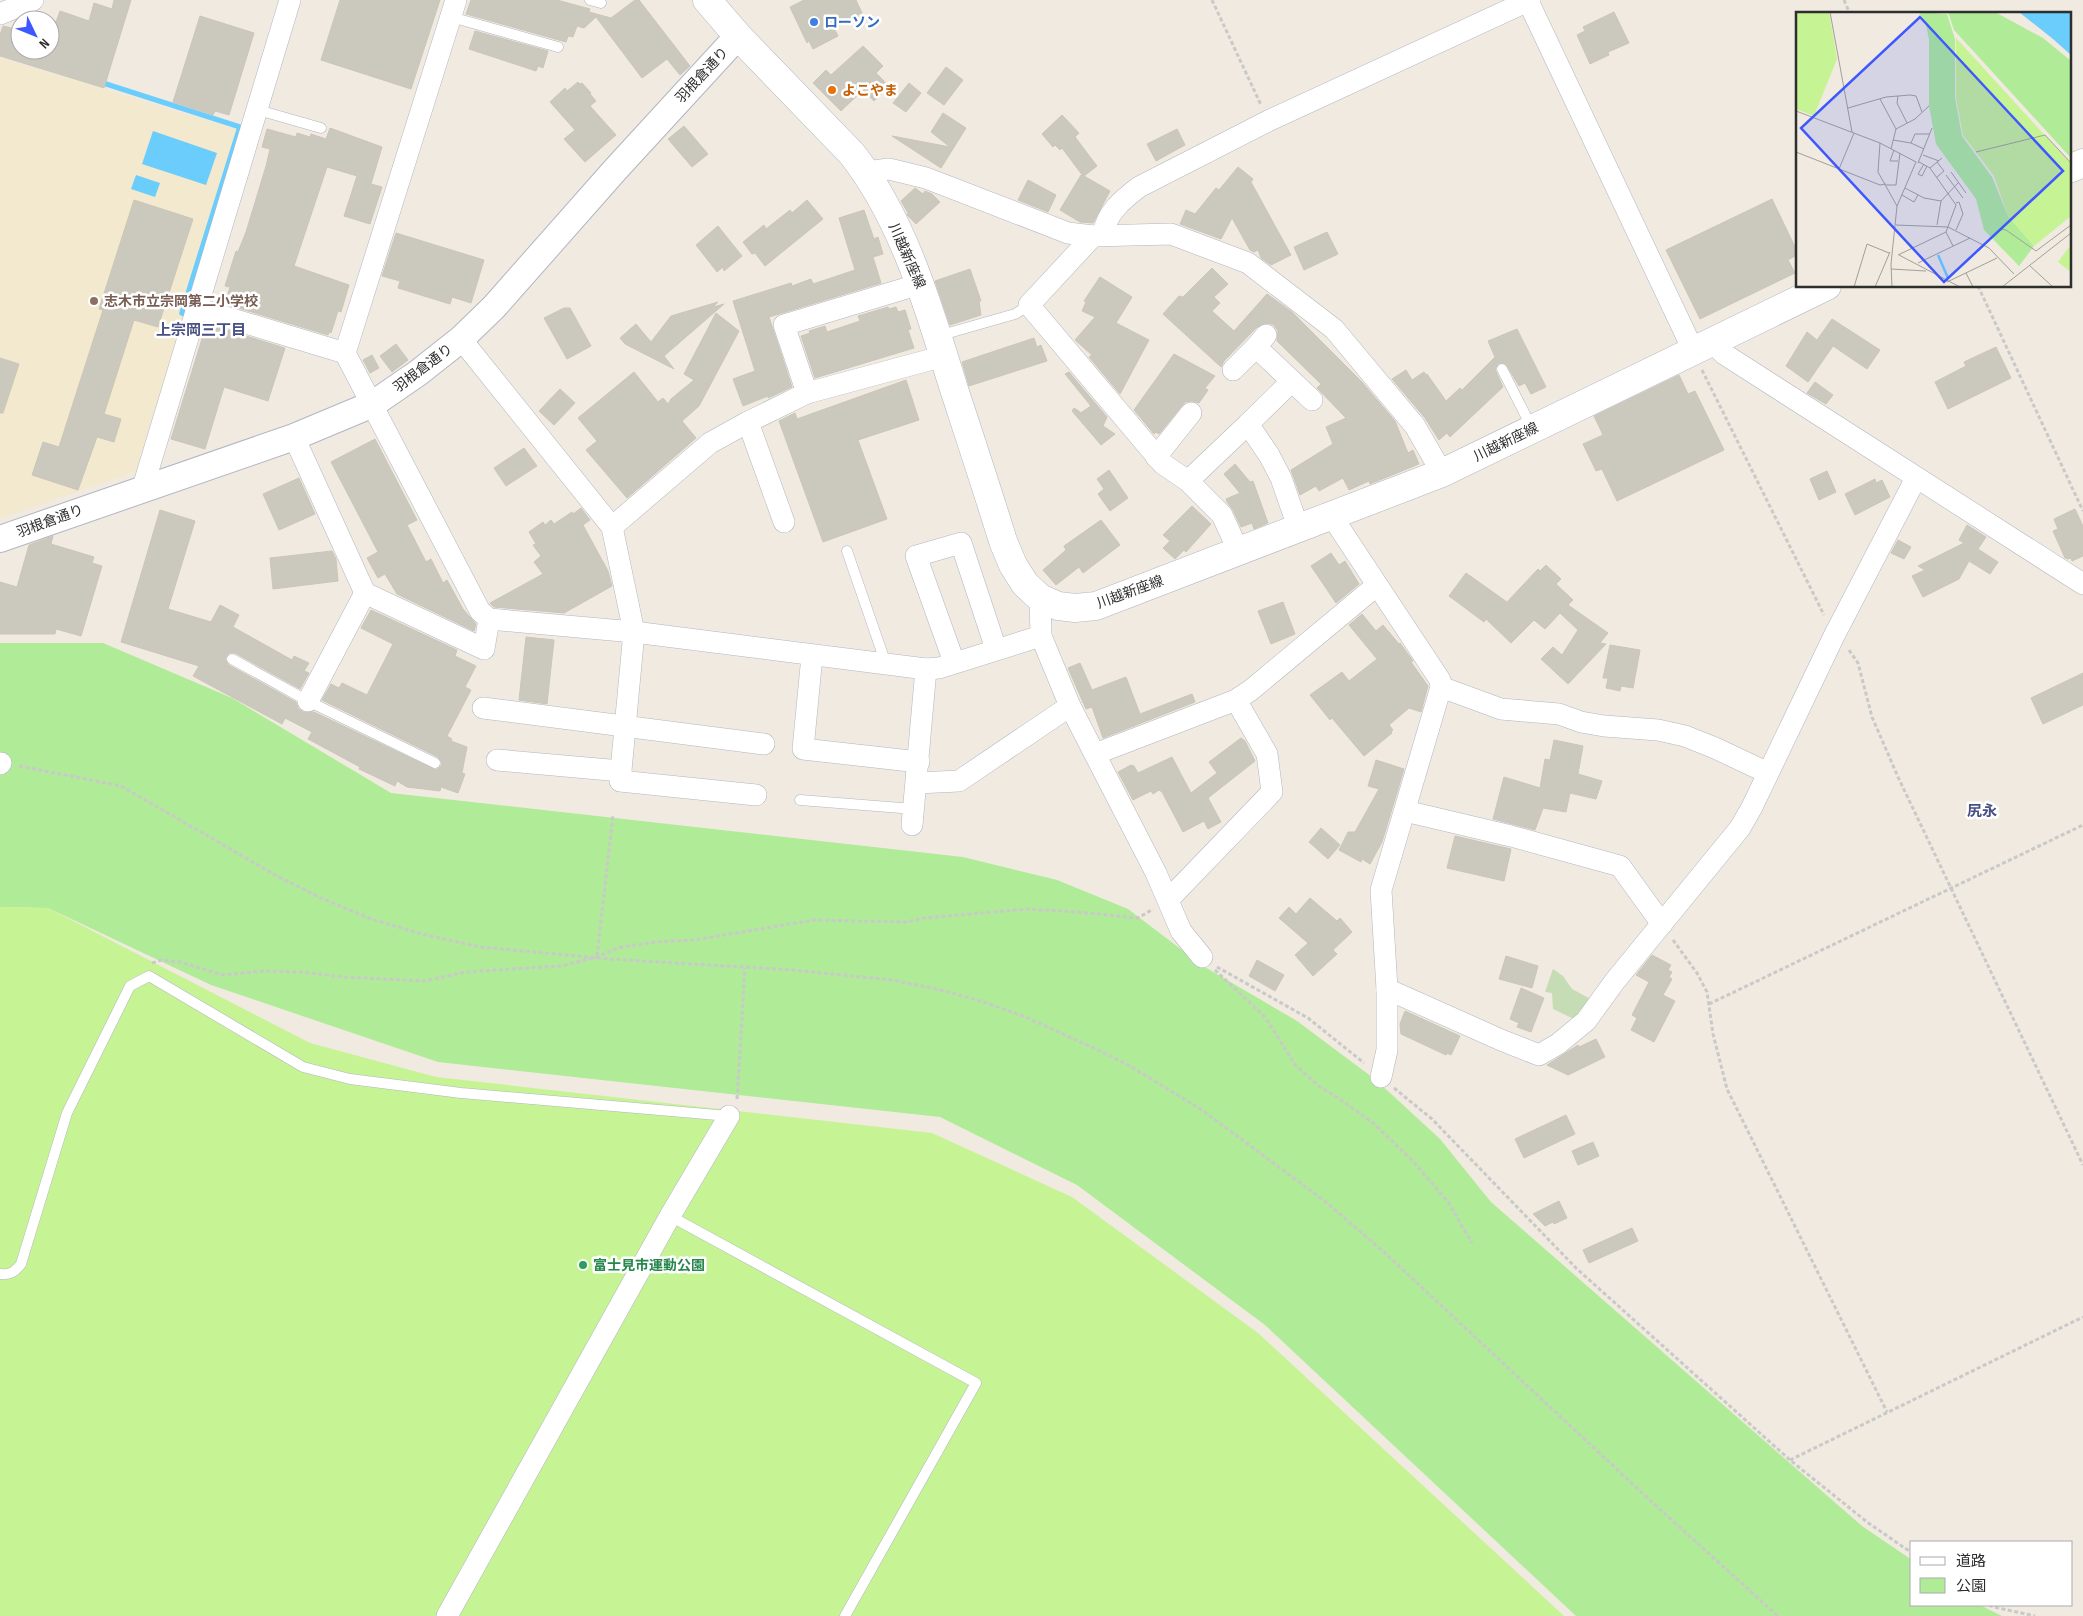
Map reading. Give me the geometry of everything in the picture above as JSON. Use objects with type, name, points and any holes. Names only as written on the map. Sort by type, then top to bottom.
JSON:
[{"type":"main road","name":"川越新座線","points":[[707,0],[738,36],[852,154],[866,172],[884,204],[920,284],[1003,541],[1013,565],[1025,584],[1040,598],[1058,606],[1075,608],[1096,606],[1121,598],[1238,550],[1442,472],[1824,288]]},
{"type":"main road","points":[[2070,169],[2083,163]]},
{"type":"street","points":[[0,14],[33,0]]},
{"type":"street","points":[[143,488],[290,0]]},
{"type":"street","points":[[1238,550],[1222,515],[1188,481],[1156,457],[1029,305],[1098,235],[1110,214],[1139,187],[1268,121],[1529,1],[1704,347],[1724,354],[2083,584]]},
{"type":"street","points":[[345,353],[453,9]]},
{"type":"street","name":"羽根倉通り","points":[[0,538],[294,437],[373,404],[418,374],[461,339],[494,307],[615,170],[738,36]]},
{"type":"street","points":[[866,172],[888,169],[926,178],[1068,233],[1098,235],[1171,234],[1248,263],[1334,329],[1415,426],[1442,472]]},
{"type":"street","points":[[807,393],[784,325],[920,284]]},
{"type":"street","points":[[196,308],[345,353],[480,611],[489,619],[634,632],[926,669],[939,668],[1042,636]]},
{"type":"street","points":[[461,339],[612,526],[634,632],[620,781],[756,795]]},
{"type":"street","points":[[1232,370],[1261,341],[1292,381],[1312,400]]},
{"type":"street","points":[[612,526],[710,443],[748,422],[807,393],[941,346]]},
{"type":"street","points":[[1188,481],[1292,381]]},
{"type":"street","points":[[1156,457],[1191,413]]},
{"type":"street","points":[[748,422],[784,522]]},
{"type":"street","points":[[1248,424],[1269,455],[1281,478],[1298,528]]},
{"type":"street","points":[[294,437],[365,593],[484,649],[489,619]]},
{"type":"street","points":[[1387,989],[1501,1040],[1539,1054],[1558,1044],[1586,1021],[1615,981],[1740,828],[1834,636],[1916,478]]},
{"type":"street","points":[[1331,515],[1376,586],[1440,680],[1441,687],[1381,890],[1387,989],[1387,1050],[1381,1077]]},
{"type":"street","points":[[954,662],[916,556],[961,544],[996,649]]},
{"type":"street","points":[[1094,754],[1236,700],[1251,690],[1376,586]]},
{"type":"street","points":[[308,701],[365,593]]},
{"type":"street","points":[[1040,598],[1042,636],[1070,706],[1182,931],[1202,957]]},
{"type":"street","points":[[812,656],[803,749],[919,762]]},
{"type":"street","points":[[913,817],[926,669]]},
{"type":"street","points":[[1441,687],[1501,709],[1559,714],[1581,722],[1604,726],[1658,730],[1685,736],[1768,773]]},
{"type":"street","points":[[1168,900],[1272,792],[1267,754],[1236,700]]},
{"type":"street","points":[[916,783],[959,781],[1070,706]]},
{"type":"street","points":[[484,708],[764,744]]},
{"type":"street","points":[[497,760],[621,771]]},
{"type":"street","points":[[1405,811],[1511,836],[1620,866],[1662,924]]},
{"type":"street","points":[[447,1616],[670,1216],[733,1109]]},
{"type":"lane","points":[[590,0],[601,3]]},
{"type":"lane","points":[[453,9],[558,47]]},
{"type":"lane","points":[[258,110],[320,128]]},
{"type":"lane","points":[[941,346],[1015,314],[1029,305]]},
{"type":"lane","points":[[1502,369],[1532,430]]},
{"type":"lane","points":[[847,551],[886,664]]},
{"type":"lane","points":[[232,659],[308,701],[434,763]]},
{"type":"lane","points":[[800,800],[913,817]]},
{"type":"lane","points":[[0,1274],[8,1275],[16,1271],[21,1264],[67,1113],[130,986],[149,976],[302,1067],[350,1079],[461,1093],[733,1109]]},
{"type":"lane","points":[[670,1216],[976,1383],[845,1616]]},
{"type":"path","points":[[1212,0],[1268,121]]},
{"type":"path","points":[[1844,0],[1849,12]]},
{"type":"path","points":[[1979,288],[2083,511]]},
{"type":"path","points":[[1704,347],[1834,636],[1845,646],[1858,663],[1872,717],[1898,777],[2083,1165]]},
{"type":"path","points":[[1,764],[77,776],[121,786],[275,875],[321,898],[371,919],[422,934],[480,947],[609,959],[892,980],[984,1002],[1060,1032],[1130,1066],[1202,1110],[1326,1202],[1385,1253],[1654,1504],[1778,1616]]},
{"type":"path","points":[[597,957],[613,815]]},
{"type":"path","points":[[1709,1004],[2083,826]]},
{"type":"path","points":[[130,986],[146,965],[162,960],[180,962],[223,974],[265,971],[300,972],[343,977],[425,981],[465,972],[561,966],[597,957],[617,948],[694,940],[814,920],[906,922],[924,918],[1028,909],[1138,918],[1168,900]]},
{"type":"path","points":[[1662,924],[1697,973],[1707,992],[1713,1034],[1728,1090],[1886,1412]]},
{"type":"path","points":[[1202,957],[1240,981],[1308,1018],[1432,1119],[1576,1268],[1790,1460],[1867,1522],[1910,1552]]},
{"type":"path","points":[[1202,957],[1265,1017],[1296,1066],[1320,1088],[1340,1099],[1373,1123],[1412,1160],[1448,1202],[1472,1243]]},
{"type":"path","points":[[733,1109],[745,968]]},
{"type":"path","points":[[1790,1460],[2083,1316]]},
{"type":"path","points":[[1991,1606],[2034,1616]]},
{"type":"shaded area","name":"志木市立宗岡第二小学校","points":[[0,58],[242,131],[135,472],[0,518]]},
{"type":"green space","points":[[0,643],[103,643],[232,698],[391,793],[963,857],[1057,880],[1128,909],[1203,966],[1297,1021],[1376,1080],[1440,1139],[1491,1202],[1862,1526],[1910,1559],[1910,1606],[1982,1606],[2002,1616],[1576,1616],[1265,1325],[1077,1185],[940,1117],[438,1062],[211,985],[48,908],[0,907]]},
{"type":"green space","name":"富士見市運動公園","points":[[0,907],[48,908],[310,1043],[436,1077],[932,1133],[1072,1197],[1258,1333],[1564,1616],[0,1616]]},
{"type":"green space","points":[[1553,969],[1563,976],[1572,989],[1596,1002],[1578,1021],[1553,1009],[1552,993],[1545,992]]},
{"type":"water","points":[[153,131],[217,153],[206,185],[142,164]]},
{"type":"water","points":[[136,175],[160,183],[155,197],[131,189]]},
{"type":"building","points":[[114,0],[131,0],[104,88],[13,60],[60,60],[60,11],[89,21],[94,3],[112,9]]},
{"type":"building","points":[[340,0],[440,0],[411,89],[321,60]]},
{"type":"building","points":[[471,0],[557,0],[590,9],[589,12],[611,18],[635,0],[639,0],[690,66],[680,75],[667,59],[642,78],[596,17],[584,28],[577,26],[573,37],[568,36],[566,42],[466,14]]},
{"type":"building","name":"ローソン","points":[[804,0],[856,0],[862,13],[858,17],[834,28],[838,36],[813,49],[809,41],[807,43],[790,7]]},
{"type":"building","points":[[1614,12],[1629,43],[1608,52],[1609,55],[1590,64],[1577,35],[1585,31],[1583,27]]},
{"type":"building","points":[[200,16],[254,33],[229,115],[215,111],[213,115],[173,102]]},
{"type":"building","points":[[3,26],[10,28],[10,59],[0,56],[0,35]]},
{"type":"building","points":[[475,31],[548,51],[543,68],[538,66],[536,71],[469,49]]},
{"type":"building","points":[[863,46],[883,66],[876,73],[889,86],[874,101],[863,90],[841,111],[813,83],[826,70],[831,75]]},
{"type":"building","points":[[946,67],[963,80],[944,105],[927,93]]},
{"type":"building","points":[[578,82],[582,83],[596,101],[590,106],[616,135],[585,162],[564,139],[575,130],[550,102],[565,88],[567,91]]},
{"type":"building","points":[[909,83],[921,93],[906,112],[893,103]]},
{"type":"building","points":[[943,113],[966,128],[941,168],[892,136],[950,147],[931,132]]},
{"type":"building","points":[[1062,115],[1079,133],[1075,137],[1097,166],[1084,176],[1110,191],[1093,223],[1080,222],[1060,210],[1081,175],[1083,176],[1062,148],[1060,150],[1055,145],[1053,147],[1042,134]]},
{"type":"building","points":[[684,126],[708,154],[692,167],[668,139]]},
{"type":"building","points":[[330,128],[382,147],[371,184],[382,187],[370,224],[344,216],[357,176],[327,167],[294,266],[349,285],[341,312],[338,311],[331,333],[329,332],[328,335],[225,304],[230,287],[225,286],[236,251],[238,252],[246,232],[266,166],[270,149],[262,147],[267,129],[296,137],[297,133],[310,137],[311,134],[326,139]]},
{"type":"building","points":[[1177,129],[1185,145],[1156,161],[1147,144]]},
{"type":"building","points":[[1238,167],[1253,179],[1251,182],[1291,255],[1271,265],[1261,258],[1258,250],[1254,252],[1250,250],[1232,218],[1221,239],[1180,224],[1186,210],[1195,214],[1216,188],[1219,190]]},
{"type":"building","points":[[1028,180],[1056,195],[1048,212],[1018,200]]},
{"type":"building","points":[[915,188],[923,194],[925,191],[932,194],[940,202],[916,224],[907,215],[908,213],[901,201]]},
{"type":"building","points":[[1772,199],[1796,249],[1796,256],[1788,260],[1795,273],[1700,319],[1666,250]]},
{"type":"building","points":[[134,200],[193,219],[158,327],[134,320],[104,414],[121,419],[114,442],[97,437],[78,490],[32,475],[43,442],[59,447],[103,310],[99,309]]},
{"type":"building","points":[[807,200],[823,219],[765,266],[743,242],[764,225],[766,229],[790,210],[792,213]]},
{"type":"building","points":[[864,210],[874,239],[878,237],[883,254],[873,257],[881,283],[769,317],[792,387],[768,398],[768,396],[743,406],[733,379],[755,371],[733,301],[791,283],[792,286],[811,279],[813,284],[855,270],[839,218]]},
{"type":"building","points":[[718,226],[742,256],[724,271],[723,267],[717,272],[696,245]]},
{"type":"building","points":[[1327,232],[1338,254],[1304,270],[1294,247]]},
{"type":"building","points":[[396,233],[484,260],[471,303],[452,297],[450,304],[398,288],[400,281],[382,276]]},
{"type":"building","points":[[1212,268],[1228,284],[1214,297],[1220,303],[1212,311],[1234,331],[1267,294],[1292,312],[1361,381],[1395,421],[1408,453],[1413,450],[1419,464],[1370,484],[1369,481],[1349,490],[1343,478],[1319,491],[1316,486],[1300,495],[1291,470],[1333,444],[1326,427],[1346,418],[1317,388],[1321,384],[1277,341],[1278,331],[1274,325],[1268,323],[1257,327],[1224,361],[1221,367],[1163,314],[1179,296],[1183,297]]},
{"type":"building","points":[[970,269],[981,301],[979,301],[981,315],[950,325],[935,281]]},
{"type":"building","points":[[1100,277],[1132,297],[1116,323],[1149,340],[1120,394],[1089,357],[1092,355],[1075,340],[1095,317],[1082,311],[1086,302],[1084,301]]},
{"type":"building","points":[[718,302],[713,307],[724,304],[664,356],[674,369],[625,344],[620,338],[636,324],[651,342],[671,316]]},
{"type":"building","points":[[888,307],[889,309],[896,307],[898,312],[905,310],[911,329],[908,330],[914,348],[815,378],[801,336],[810,333],[809,331],[825,326],[827,332],[860,321],[858,316]]},
{"type":"building","points":[[564,308],[570,308],[591,346],[567,359],[544,318]]},
{"type":"building","points":[[716,313],[739,331],[699,406],[682,421],[696,438],[627,498],[586,450],[597,441],[578,418],[634,372],[658,402],[663,398],[668,404],[671,399],[694,380],[684,374]]},
{"type":"building","points":[[1832,319],[1880,350],[1867,369],[1833,346],[1808,382],[1786,366],[1807,332],[1817,340]]},
{"type":"building","points":[[206,326],[216,330],[217,327],[285,348],[268,401],[224,387],[205,449],[171,439]]},
{"type":"building","points":[[1517,329],[1546,387],[1531,394],[1525,383],[1519,386],[1506,364],[1499,363],[1495,369],[1503,387],[1450,437],[1447,433],[1439,440],[1425,418],[1392,379],[1406,370],[1412,380],[1424,372],[1446,401],[1460,388],[1462,390],[1495,357],[1488,341]]},
{"type":"building","points":[[1034,338],[1037,347],[1041,345],[1047,361],[969,386],[962,362]]},
{"type":"building","points":[[396,344],[408,360],[392,372],[380,356]]},
{"type":"building","points":[[1996,347],[2011,378],[1948,409],[1935,382],[1966,366],[1964,362]]},
{"type":"building","points":[[1174,354],[1215,376],[1205,388],[1208,390],[1199,403],[1185,402],[1159,434],[1156,432],[1154,434],[1134,410]]},
{"type":"building","points":[[372,355],[379,368],[370,373],[363,360]]},
{"type":"building","points":[[0,358],[19,364],[3,413],[0,413]]},
{"type":"building","points":[[1069,372],[1107,417],[1103,426],[1115,434],[1101,445],[1072,411],[1074,408],[1085,415],[1082,412],[1091,406],[1065,374]]},
{"type":"building","points":[[1679,375],[1688,394],[1695,391],[1724,450],[1617,501],[1602,469],[1596,471],[1583,444],[1603,435],[1594,416]]},
{"type":"building","points":[[906,380],[919,420],[858,440],[887,519],[823,542],[779,421],[795,413],[797,419]]},
{"type":"building","points":[[1815,382],[1833,395],[1826,404],[1807,393]]},
{"type":"building","points":[[560,389],[575,403],[554,425],[539,411]]},
{"type":"building","points":[[375,439],[417,520],[407,525],[426,562],[431,559],[443,583],[447,580],[463,609],[476,624],[474,631],[397,594],[385,574],[378,578],[367,558],[378,552],[331,462]]},
{"type":"building","points":[[524,448],[537,466],[506,486],[494,468]]},
{"type":"building","points":[[1235,464],[1250,482],[1253,481],[1268,523],[1254,529],[1252,523],[1241,527],[1226,499],[1240,493],[1224,474]]},
{"type":"building","points":[[1109,470],[1128,498],[1110,511],[1098,494],[1104,489],[1097,479]]},
{"type":"building","points":[[1827,471],[1836,492],[1819,500],[1810,479]]},
{"type":"building","points":[[299,478],[315,514],[279,530],[263,494]]},
{"type":"building","points":[[1875,479],[1876,483],[1882,480],[1890,497],[1855,515],[1845,494]]},
{"type":"building","points":[[1192,506],[1211,524],[1186,552],[1184,550],[1175,559],[1163,548],[1170,541],[1163,535]]},
{"type":"building","points":[[581,508],[590,520],[583,525],[608,571],[612,586],[564,613],[494,607],[490,603],[543,574],[534,562],[541,556],[533,545],[536,544],[529,532],[543,522],[545,525],[551,520],[554,524]]},
{"type":"building","points":[[2075,509],[2083,526],[2083,556],[2072,561],[2071,558],[2065,558],[2053,531],[2058,529],[2054,519]]},
{"type":"building","points":[[160,510],[195,521],[168,609],[211,622],[220,605],[239,615],[233,627],[292,660],[294,656],[309,663],[304,671],[309,673],[300,689],[235,653],[229,653],[225,659],[229,665],[296,702],[298,708],[303,712],[314,712],[436,770],[442,763],[438,757],[322,700],[331,684],[339,688],[342,683],[367,695],[393,644],[361,628],[371,610],[457,650],[455,656],[476,666],[465,687],[471,690],[447,736],[452,739],[451,741],[467,747],[462,773],[465,774],[458,793],[441,787],[440,791],[407,787],[397,781],[395,786],[359,769],[360,767],[308,739],[312,732],[285,718],[282,724],[193,676],[199,666],[121,642]]},
{"type":"building","points":[[1101,520],[1120,545],[1083,573],[1079,567],[1056,585],[1043,570],[1066,550],[1064,546]]},
{"type":"building","points":[[1967,525],[1986,537],[1978,549],[1998,562],[1990,574],[1969,561],[1959,579],[1923,597],[1912,576],[1925,570],[1918,566],[1964,543],[1959,540]]},
{"type":"building","points":[[53,536],[51,544],[94,557],[92,563],[102,566],[81,636],[56,629],[55,634],[0,634],[0,582],[17,587],[29,545]]},
{"type":"building","points":[[1898,540],[1911,547],[1904,559],[1891,553]]},
{"type":"building","points":[[332,551],[336,559],[338,581],[273,589],[270,558]]},
{"type":"building","points":[[1331,553],[1339,565],[1345,561],[1359,584],[1336,603],[1311,566]]},
{"type":"building","points":[[1546,565],[1561,579],[1556,584],[1573,600],[1568,605],[1608,633],[1600,643],[1606,644],[1568,684],[1541,659],[1553,647],[1562,655],[1578,630],[1560,613],[1545,629],[1534,620],[1511,643],[1486,619],[1484,622],[1449,596],[1466,573],[1507,602],[1538,569],[1540,571]]},
{"type":"building","points":[[1283,602],[1295,634],[1271,644],[1258,611]]},
{"type":"building","points":[[1362,614],[1376,631],[1383,625],[1400,643],[1428,686],[1421,712],[1409,708],[1389,725],[1393,730],[1392,733],[1364,756],[1332,718],[1330,720],[1310,695],[1342,672],[1349,681],[1377,659],[1349,625]]},
{"type":"building","points":[[526,637],[554,640],[547,704],[519,700]]},
{"type":"building","points":[[1610,645],[1640,650],[1633,688],[1621,686],[1620,691],[1606,688],[1608,678],[1603,678]]},
{"type":"building","points":[[1080,663],[1092,690],[1126,677],[1140,714],[1192,694],[1195,702],[1103,738],[1092,707],[1086,709],[1068,668]]},
{"type":"building","points":[[2083,673],[2083,705],[2043,724],[2031,698]]},
{"type":"building","points":[[1241,738],[1245,741],[1255,761],[1208,798],[1221,822],[1208,829],[1204,821],[1183,832],[1162,792],[1159,790],[1153,794],[1151,791],[1133,800],[1118,772],[1131,765],[1134,766],[1138,773],[1172,757],[1191,793],[1217,773],[1209,762]]},
{"type":"building","points":[[1554,740],[1583,746],[1578,774],[1602,781],[1596,799],[1570,793],[1566,812],[1543,808],[1535,830],[1493,819],[1504,777],[1540,788],[1545,759],[1550,760]]},
{"type":"building","points":[[1376,760],[1404,769],[1382,842],[1370,864],[1362,859],[1361,862],[1339,850],[1348,832],[1355,832],[1379,789],[1368,786]]},
{"type":"building","points":[[1321,828],[1340,845],[1328,859],[1309,842]]},
{"type":"building","points":[[1455,836],[1511,849],[1504,881],[1447,868]]},
{"type":"building","points":[[1310,898],[1337,921],[1340,918],[1352,932],[1333,950],[1337,954],[1313,976],[1295,955],[1308,943],[1279,918],[1289,907],[1296,914]]},
{"type":"building","points":[[1652,955],[1671,965],[1668,970],[1672,972],[1669,977],[1672,979],[1663,995],[1675,1001],[1654,1042],[1631,1030],[1637,1018],[1632,1015],[1649,982],[1636,975]]},
{"type":"building","points":[[1506,956],[1538,966],[1532,988],[1499,979]]},
{"type":"building","points":[[1257,960],[1284,975],[1275,991],[1249,976]]},
{"type":"building","points":[[1521,988],[1544,998],[1531,1032],[1517,1027],[1519,1023],[1510,1019]]},
{"type":"building","points":[[1405,1011],[1460,1036],[1451,1055],[1447,1053],[1446,1055],[1401,1034],[1400,1024]]},
{"type":"building","points":[[1596,1039],[1605,1057],[1568,1075],[1547,1065],[1578,1045],[1579,1047]]},
{"type":"building","points":[[1566,1115],[1575,1134],[1524,1158],[1515,1139]]},
{"type":"building","points":[[1593,1142],[1599,1156],[1578,1165],[1572,1151]]},
{"type":"building","points":[[1559,1201],[1567,1218],[1545,1226],[1533,1214]]},
{"type":"building","points":[[1632,1228],[1638,1241],[1589,1263],[1583,1250]]},
{"type":"waterway","points":[[100,82],[240,127],[182,313],[190,315]]},
{"type":"place","name":"ローソン","points":[[814,22]]},
{"type":"place","name":"よこやま","points":[[832,90]]},
{"type":"place","name":"志木市立宗岡第二小学校","points":[[94,301]]},
{"type":"place","name":"富士見市運動公園","points":[[583,1265]]},
{"type":"district","name":"上宗岡三丁目","points":[[201,330]]},
{"type":"district","name":"尻永","points":[[1982,811]]}]
